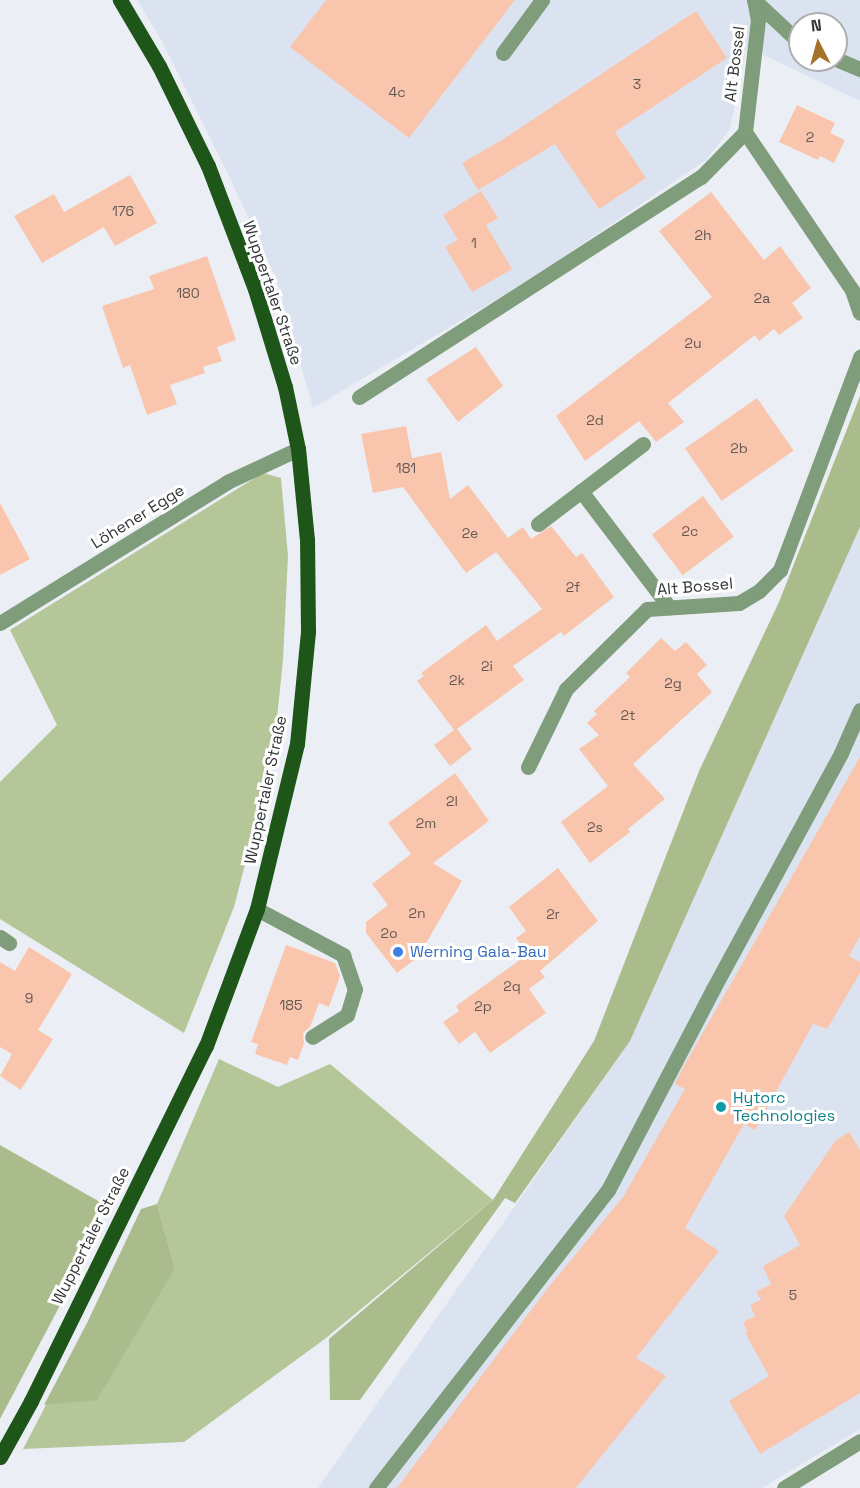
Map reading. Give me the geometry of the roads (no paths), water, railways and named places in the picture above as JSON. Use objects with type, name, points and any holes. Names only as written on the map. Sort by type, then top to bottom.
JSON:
[{"type":"main road","name":"Wuppertaler Straße","points":[[0,1457],[31,1401],[206,1046],[258,909],[297,744],[308,631],[307,540],[298,449],[282,376],[255,289],[208,166],[159,66],[120,0]]},
{"type":"street","points":[[503,53],[542,0]]},
{"type":"street","points":[[755,0],[788,32]]},
{"type":"street","name":"Alt Bossel","points":[[745,132],[758,20],[755,0]]},
{"type":"street","points":[[360,397],[701,177],[745,132],[852,290],[860,313]]},
{"type":"street","name":"Alt Bossel","points":[[528,767],[566,689],[648,609],[739,603],[759,591],[780,570],[860,357]]},
{"type":"street","points":[[538,524],[643,444]]},
{"type":"street","name":"Löhener Egge","points":[[0,623],[228,482],[298,449]]},
{"type":"street","points":[[581,491],[669,607]]},
{"type":"street","points":[[376,1488],[608,1190],[713,988],[841,753],[860,710]]},
{"type":"street","points":[[258,909],[343,955],[355,989],[347,1015],[312,1037]]},
{"type":"street","points":[[784,1488],[860,1441]]},
{"type":"place","name":"Werning Gala-Bau","points":[[398,952]]},
{"type":"place","name":"Hytorc Technologies","points":[[721,1107]]}]
